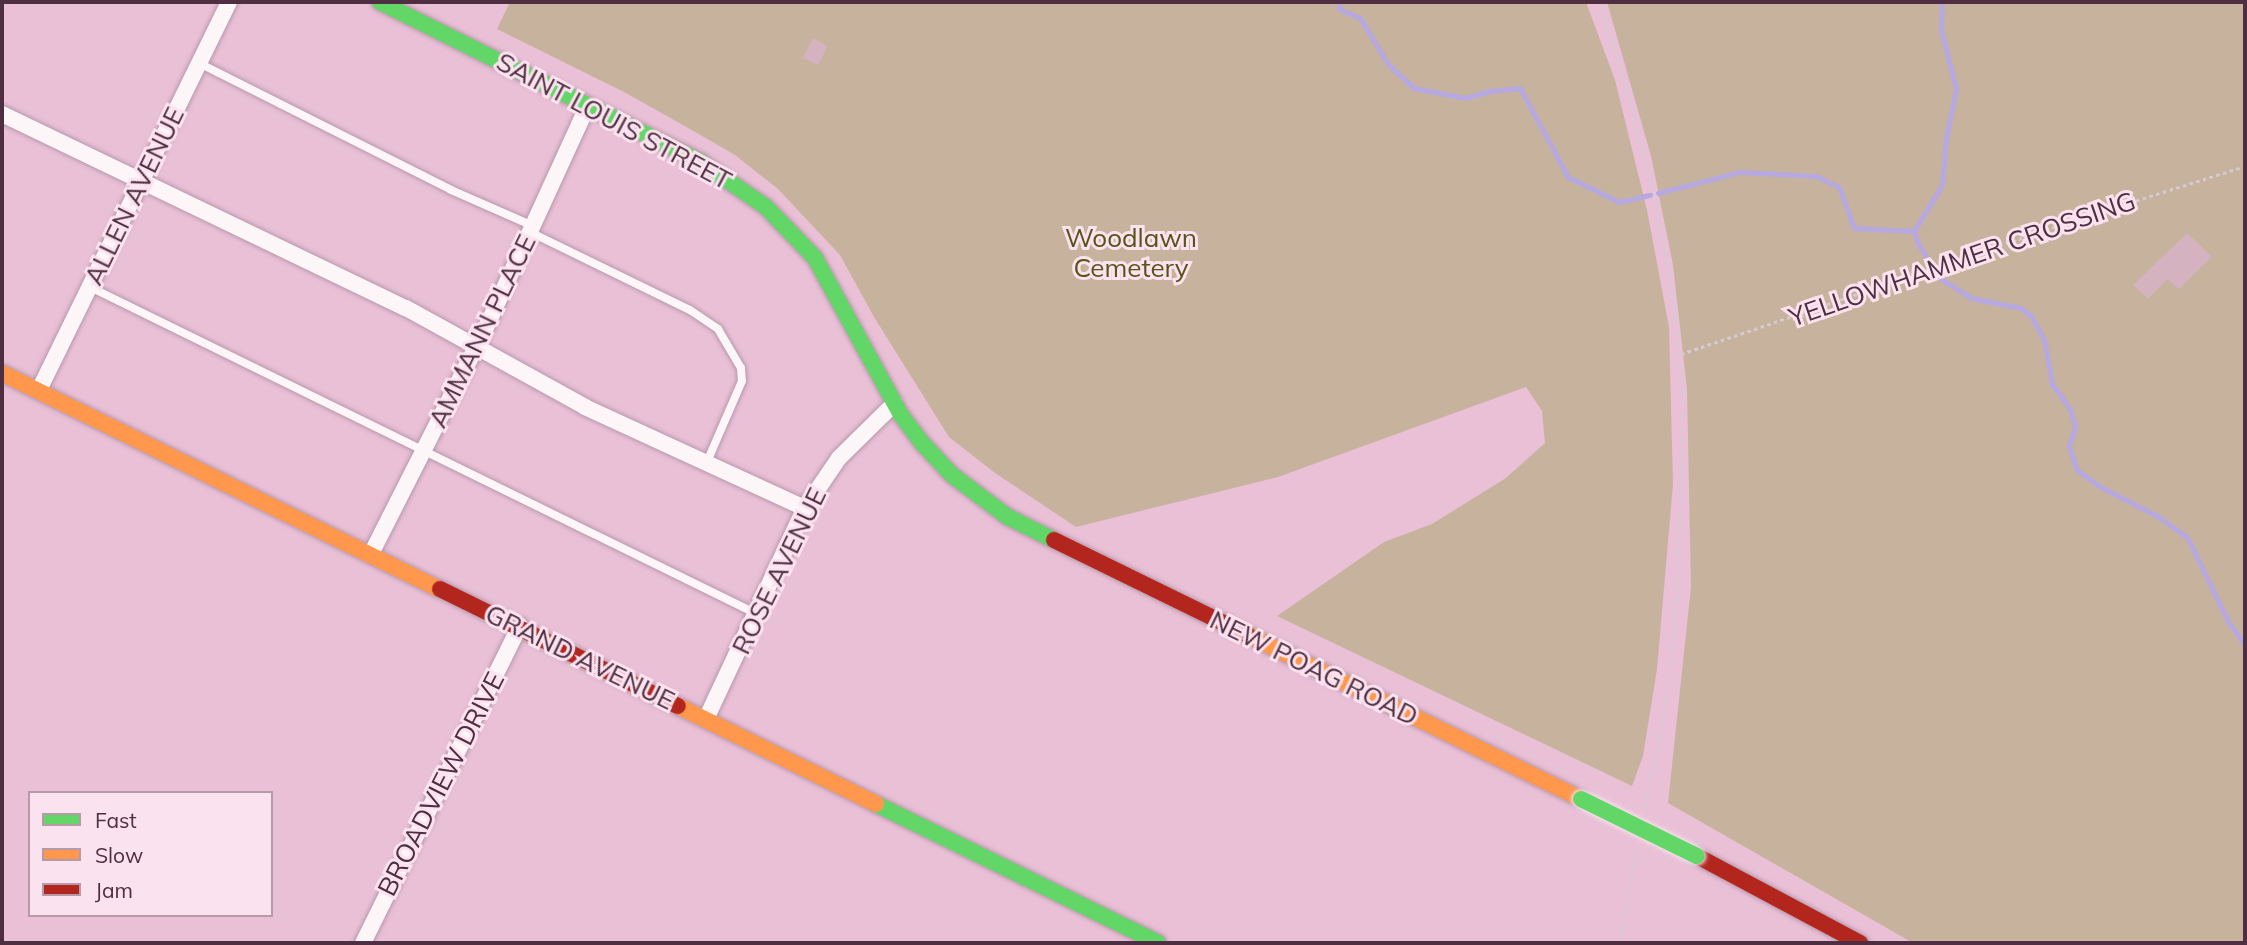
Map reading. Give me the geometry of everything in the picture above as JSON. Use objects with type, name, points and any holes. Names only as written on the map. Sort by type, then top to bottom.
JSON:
[{"type":"main road","name":"SAINT LOUIS STREET","points":[[380,2],[701,162],[766,207],[815,258],[845,308]]},
{"type":"main road","name":"NEW POAG ROAD","points":[[845,308],[895,402],[924,445],[952,475],[1008,517],[1697,856],[1860,943]]},
{"type":"main road","name":"GRAND AVENUE","points":[[2,373],[520,626],[1158,943]]},
{"type":"street","name":"ALLEN AVENUE","points":[[39,390],[229,2]]},
{"type":"street","name":"AMMANN PLACE","points":[[371,554],[477,347],[588,105]]},
{"type":"street","points":[[2,114],[406,308],[585,407],[806,508]]},
{"type":"street","name":"ROSE AVENUE","points":[[706,719],[806,508],[839,458],[895,402]]},
{"type":"street","name":"BROADVIEW DRIVE","points":[[363,943],[520,626]]},
{"type":"lane","points":[[199,63],[690,310],[718,329],[741,368],[742,381],[706,464]]},
{"type":"lane","points":[[90,287],[757,614]]},
{"type":"path","points":[[1601,2],[1632,107],[1656,203],[1674,297],[1684,393],[1677,601],[1666,700],[1643,818]]},
{"type":"path","name":"YELLOWHAMMER CROSSING","points":[[1680,355],[1948,262],[2245,166]]},
{"type":"path","points":[[1619,943],[1638,844]]},
{"type":"green space","name":"Woodlawn Cemetery","points":[[510,2],[1586,2],[1615,80],[1647,210],[1669,327],[1673,484],[1657,669],[1643,756],[1632,786],[1277,616],[1384,542],[1432,524],[1506,478],[1545,443],[1542,411],[1526,387],[1278,477],[1076,527],[995,473],[949,437],[874,317],[840,255],[778,189],[735,155],[697,133],[626,93],[497,29]]},
{"type":"green space","points":[[1607,2],[2245,2],[2245,943],[1913,943],[1668,803],[1691,587],[1687,389],[1673,265],[1651,156]]},
{"type":"building","points":[[813,38],[828,46],[818,65],[803,58]]},
{"type":"building","points":[[2187,233],[2212,257],[2179,289],[2167,279],[2148,299],[2133,285]]},
{"type":"waterway","points":[[1339,2],[1339,9],[1360,18],[1388,64],[1414,88],[1465,98],[1491,91],[1520,88],[1568,177],[1619,202],[1650,195]]},
{"type":"waterway","points":[[1942,2],[1941,30],[1956,89],[1946,138],[1942,185],[1914,231],[1918,244],[1941,279],[1971,298],[2021,308],[2031,316],[2044,339],[2052,384],[2070,409],[2075,427],[2069,446],[2077,470],[2099,486],[2159,517],[2187,537],[2229,623],[2245,645]]},
{"type":"waterway","points":[[1658,193],[1740,172],[1816,176],[1839,187],[1854,228],[1914,231]]},
{"type":"traffic: fast","points":[[380,2],[701,162],[766,207],[815,258],[901,415],[924,445],[952,475],[1008,517],[1054,540]]},
{"type":"traffic: fast","points":[[1581,799],[1697,856]]},
{"type":"traffic: fast","points":[[876,804],[1158,943]]},
{"type":"traffic: slow","points":[[2,373],[440,589]]},
{"type":"traffic: slow","points":[[1248,635],[1581,799]]},
{"type":"traffic: slow","points":[[678,706],[876,804]]},
{"type":"traffic: jam","points":[[1054,540],[1248,635]]},
{"type":"traffic: jam","points":[[440,589],[678,706]]},
{"type":"traffic: jam","points":[[1697,856],[1860,943]]}]
